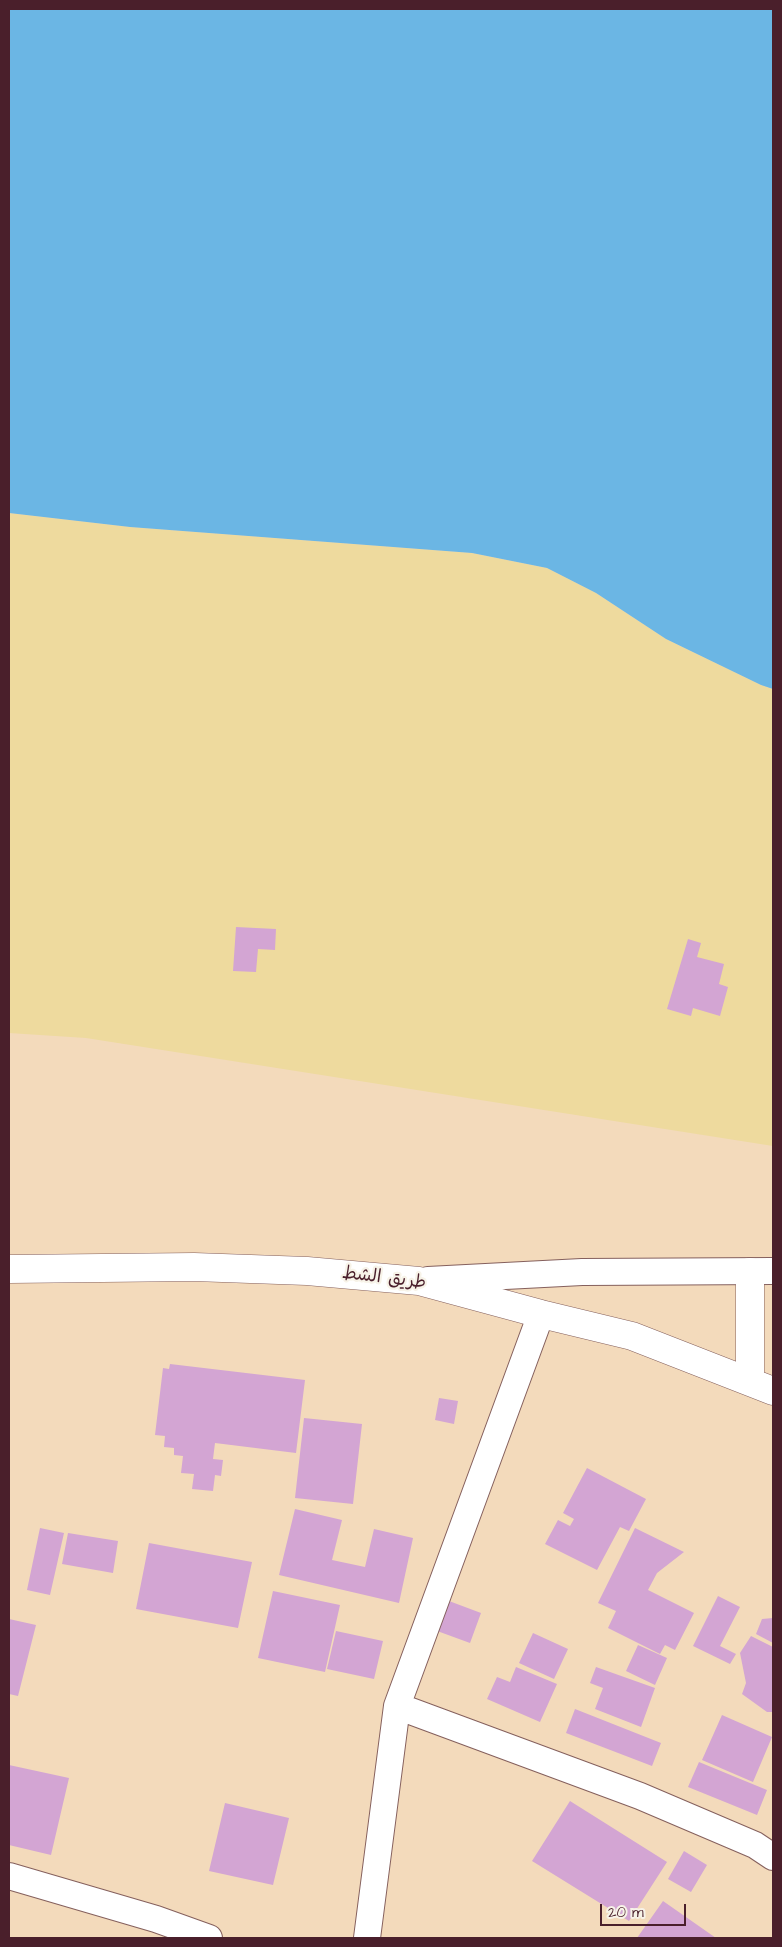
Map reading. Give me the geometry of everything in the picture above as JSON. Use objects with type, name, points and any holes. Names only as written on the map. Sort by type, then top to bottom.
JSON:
[{"type":"main road","name":"طريق الشط","points":[[9,1269],[203,1267],[306,1271],[419,1281],[632,1336],[762,1386]]},
{"type":"main road","points":[[761,1272],[762,1386]]},
{"type":"street","points":[[419,1281],[582,1272],[761,1272]]},
{"type":"street","points":[[367,1938],[397,1706],[541,1314]]},
{"type":"street","points":[[397,1706],[640,1796],[755,1845],[773,1857]]},
{"type":"street","points":[[9,1876],[156,1919],[209,1938]]},
{"type":"sand","points":[[9,513],[130,527],[472,553],[547,568],[596,593],[666,639],[773,689],[773,1146],[86,1038],[9,1033]]},
{"type":"water","points":[[9,9],[773,9],[773,689],[666,639],[596,593],[547,568],[472,553],[130,527],[9,513]]},
{"type":"building","points":[[236,927],[276,929],[275,950],[258,949],[256,972],[233,971]]},
{"type":"building","points":[[688,939],[701,943],[697,957],[724,964],[719,984],[728,987],[720,1016],[693,1008],[691,1016],[667,1009]]},
{"type":"building","points":[[170,1364],[305,1380],[296,1453],[215,1443],[213,1459],[223,1460],[221,1476],[215,1475],[213,1491],[192,1489],[194,1474],[181,1473],[183,1456],[174,1455],[174,1448],[164,1447],[165,1436],[155,1435],[163,1368],[169,1369]]},
{"type":"building","points":[[439,1398],[458,1401],[454,1424],[435,1420]]},
{"type":"building","points":[[304,1418],[362,1424],[353,1504],[295,1498]]},
{"type":"building","points":[[587,1468],[646,1499],[629,1531],[620,1527],[597,1570],[545,1544],[558,1520],[570,1526],[574,1519],[563,1513]]},
{"type":"building","points":[[295,1509],[342,1520],[332,1560],[365,1567],[374,1529],[413,1538],[399,1603],[279,1575]]},
{"type":"building","points":[[40,1528],[64,1533],[50,1595],[27,1590]]},
{"type":"building","points":[[635,1528],[684,1552],[657,1573],[648,1590],[694,1613],[675,1650],[665,1645],[660,1654],[608,1628],[616,1611],[598,1603]]},
{"type":"building","points":[[68,1533],[118,1541],[113,1573],[62,1564]]},
{"type":"building","points":[[149,1543],[252,1562],[238,1628],[136,1609]]},
{"type":"building","points":[[273,1591],[340,1605],[325,1672],[258,1658]]},
{"type":"building","points":[[718,1596],[740,1607],[720,1646],[736,1654],[730,1664],[693,1646]]},
{"type":"building","points":[[441,1598],[481,1613],[470,1643],[429,1628]]},
{"type":"building","points":[[773,1618],[773,1643],[756,1634],[762,1619]]},
{"type":"building","points":[[9,1619],[36,1625],[18,1696],[9,1694]]},
{"type":"building","points":[[336,1631],[383,1641],[374,1679],[327,1669]]},
{"type":"building","points":[[533,1633],[568,1649],[554,1679],[519,1663]]},
{"type":"building","points":[[751,1636],[773,1647],[773,1712],[767,1712],[742,1694],[746,1683],[740,1653]]},
{"type":"building","points":[[638,1645],[667,1658],[655,1685],[626,1671]]},
{"type":"building","points":[[516,1667],[557,1684],[540,1722],[487,1699],[497,1677],[510,1682]]},
{"type":"building","points":[[596,1667],[655,1688],[641,1727],[595,1709],[603,1688],[590,1683]]},
{"type":"building","points":[[575,1709],[661,1743],[652,1766],[566,1733]]},
{"type":"building","points":[[722,1715],[772,1737],[753,1782],[702,1760]]},
{"type":"building","points":[[699,1762],[767,1790],[757,1815],[688,1787]]},
{"type":"building","points":[[9,1765],[69,1778],[51,1855],[9,1845]]},
{"type":"building","points":[[570,1801],[667,1862],[629,1921],[532,1861]]},
{"type":"building","points":[[225,1803],[289,1818],[273,1885],[209,1871]]},
{"type":"building","points":[[684,1851],[707,1865],[691,1892],[668,1879]]},
{"type":"building","points":[[663,1901],[716,1938],[637,1938]]}]
